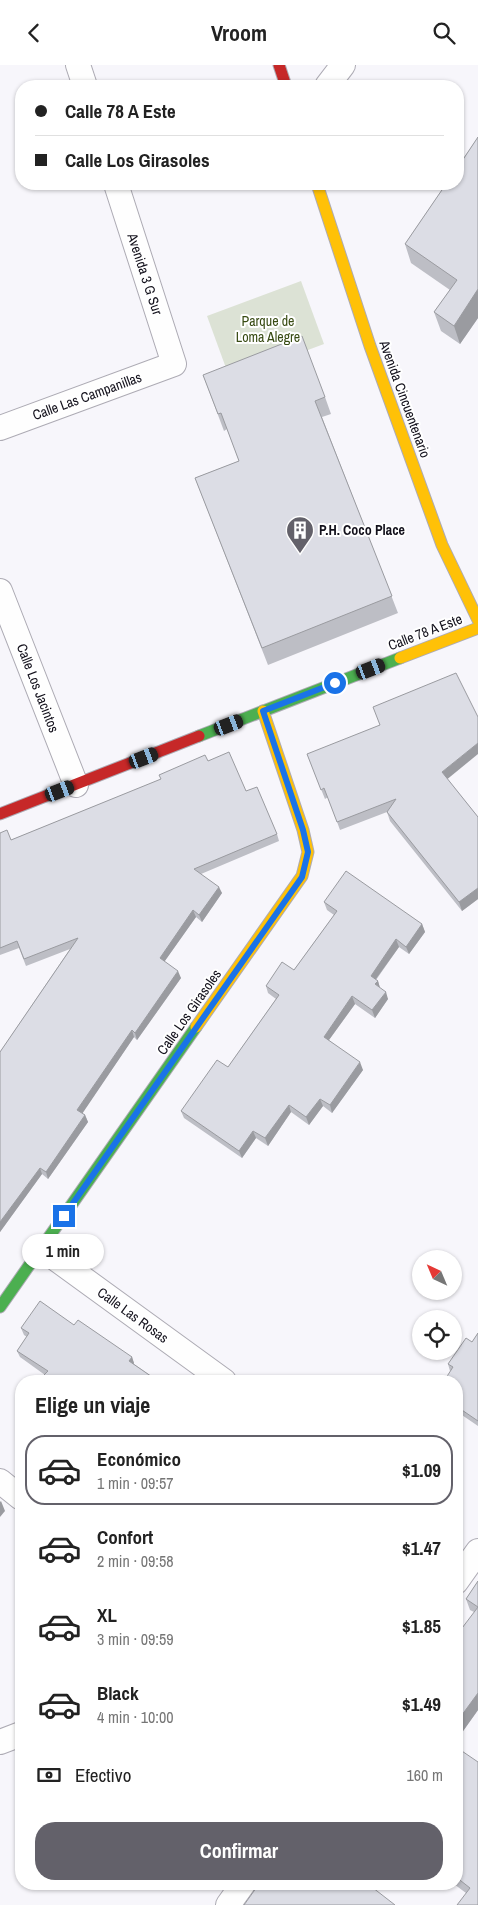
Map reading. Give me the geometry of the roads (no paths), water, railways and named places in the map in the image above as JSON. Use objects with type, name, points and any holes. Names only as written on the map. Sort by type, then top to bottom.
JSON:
[{"type":"street","points":[[78,65],[83,80]]},
{"type":"street","points":[[279,65],[284,80]]},
{"type":"street","points":[[332,80],[343,65]]},
{"type":"street","name":"Avenida 3 G Sur","points":[[118,190],[174,364]]},
{"type":"street","name":"Avenida Cincuentenario","points":[[319,190],[370,346],[438,536],[478,620]]},
{"type":"street","name":"Calle Las Campanillas","points":[[0,428],[174,364]]},
{"type":"street","name":"Calle Los Jacintos","points":[[0,591],[76,785]]},
{"type":"street","name":"Calle 78 A Este","points":[[0,814],[478,628]]},
{"type":"street","name":"Calle Los Girasoles","points":[[0,1307],[302,877],[308,852],[303,830],[263,711]]},
{"type":"street","name":"Calle Las Rosas","points":[[42,1248],[216,1375]]},
{"type":"street","points":[[0,1481],[15,1493]]},
{"type":"street","points":[[0,1742],[15,1736]]},
{"type":"street","points":[[228,1905],[238,1890]]},
{"type":"place","name":"P.H. Coco Place","points":[[300,554]]},
{"type":"park label","name":"Parque de Loma Alegre","points":[[268,329]]}]
